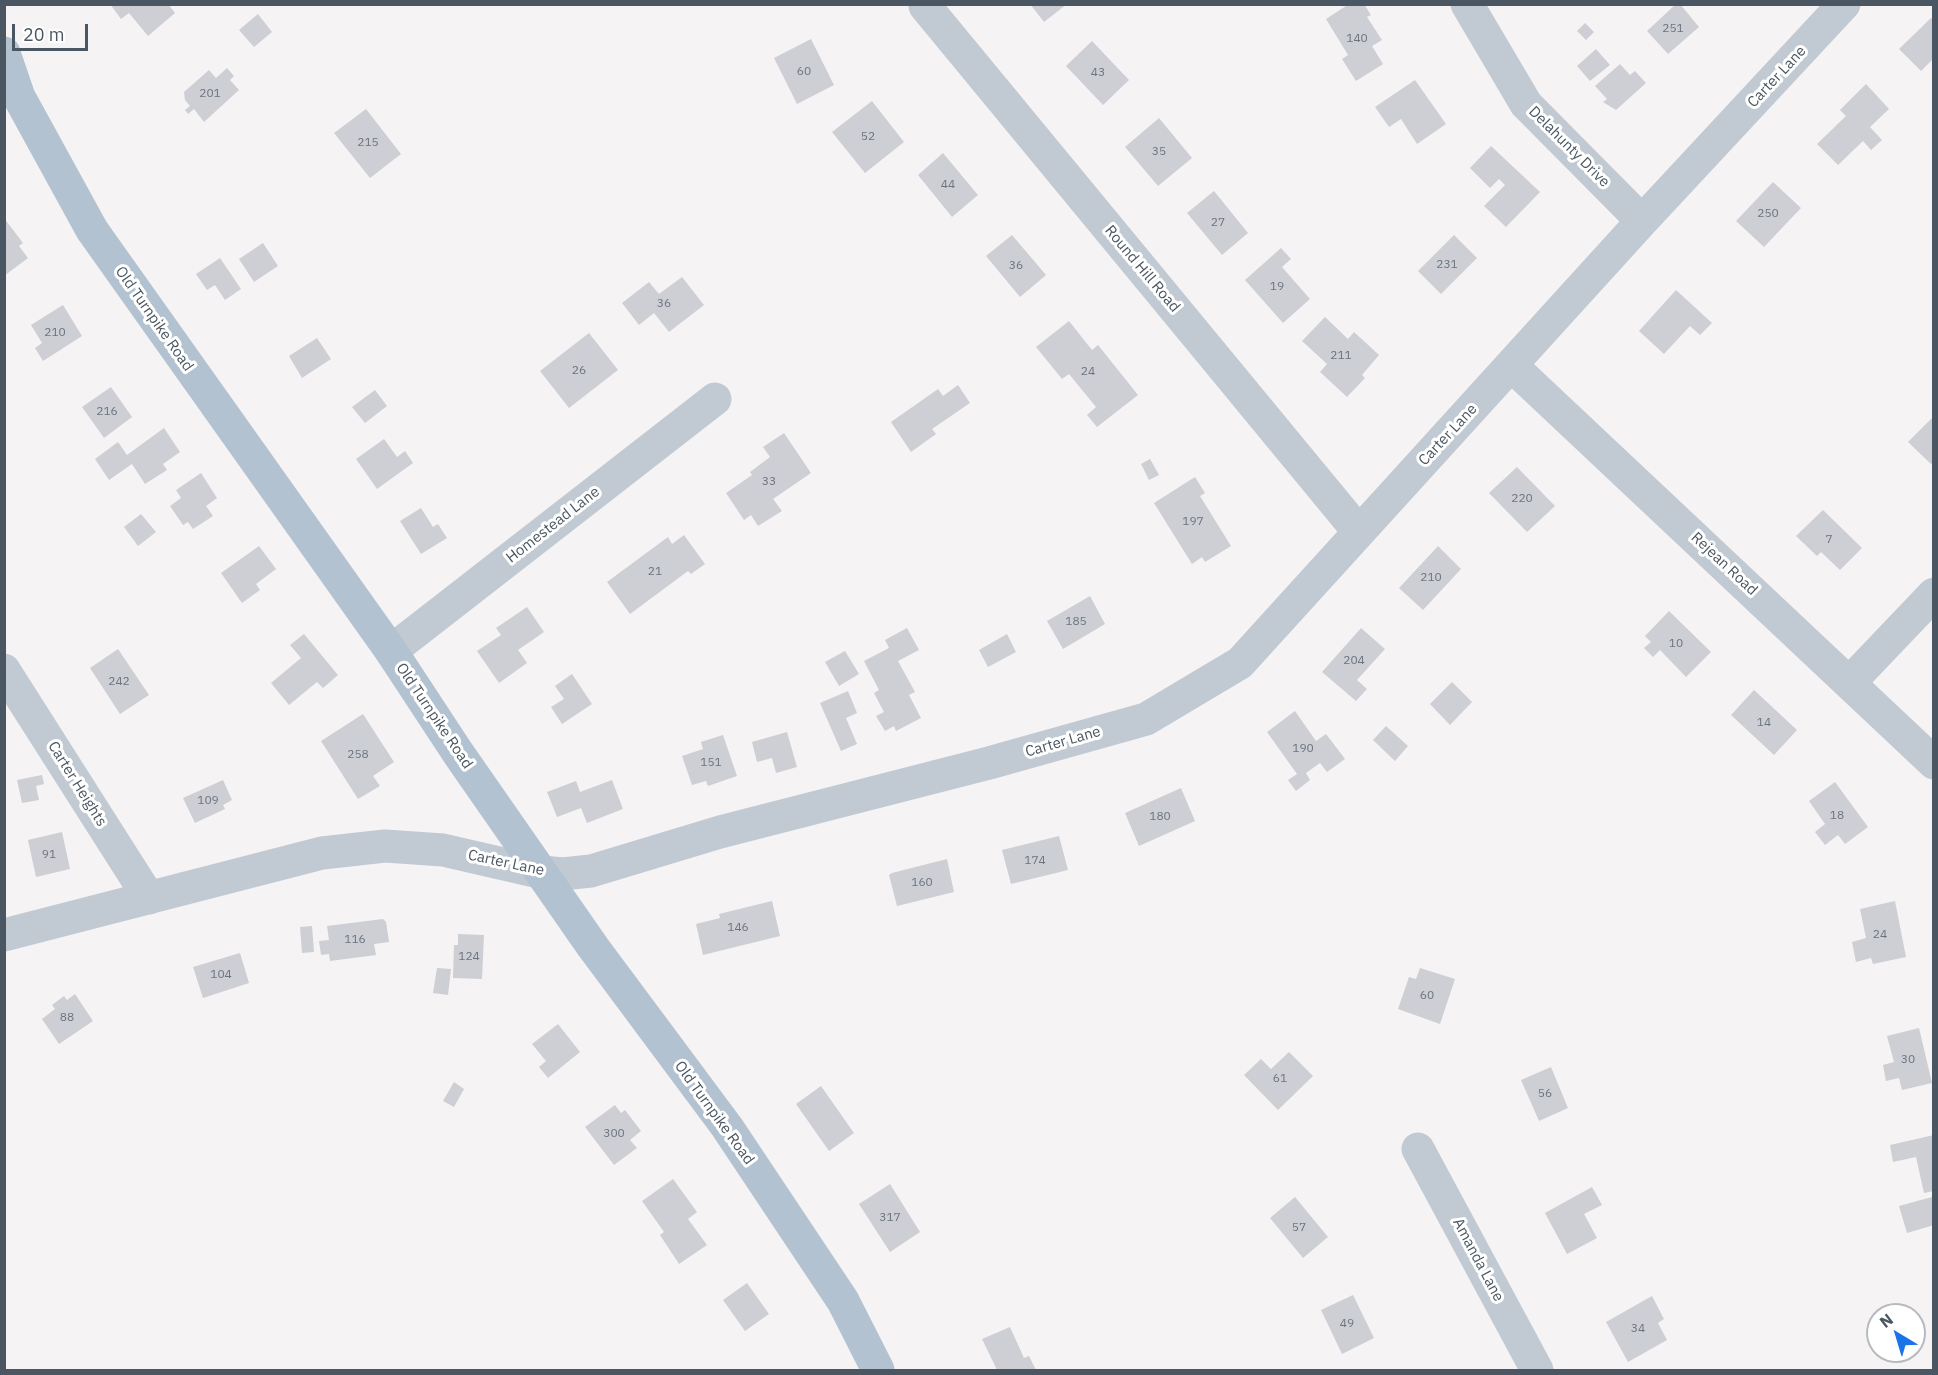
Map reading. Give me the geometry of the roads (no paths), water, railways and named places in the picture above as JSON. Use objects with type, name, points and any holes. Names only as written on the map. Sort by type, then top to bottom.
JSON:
[{"type":"main road","name":"Old Turnpike Road","points":[[4,53],[19,97],[92,230],[391,651],[540,872],[727,1127],[843,1301],[878,1371]]},
{"type":"street","name":"Delahunty Drive","points":[[1467,4],[1526,104],[1642,221]]},
{"type":"street","name":"Carter Lane","points":[[4,935],[322,853],[385,846],[443,850],[540,872],[562,874],[591,871],[720,832],[989,763],[1146,719],[1240,663],[1642,221],[1845,4]]},
{"type":"street","name":"Round Hill Road","points":[[925,6],[1359,532]]},
{"type":"street","name":"Rejean Road","points":[[1512,366],[1934,763]]},
{"type":"street","name":"Homestead Lane","points":[[391,651],[715,399]]},
{"type":"street","points":[[1850,682],[1934,594]]},
{"type":"street","name":"Carter Heights","points":[[4,670],[149,898]]},
{"type":"street","name":"Amanda Lane","points":[[1418,1149],[1537,1371]]}]
